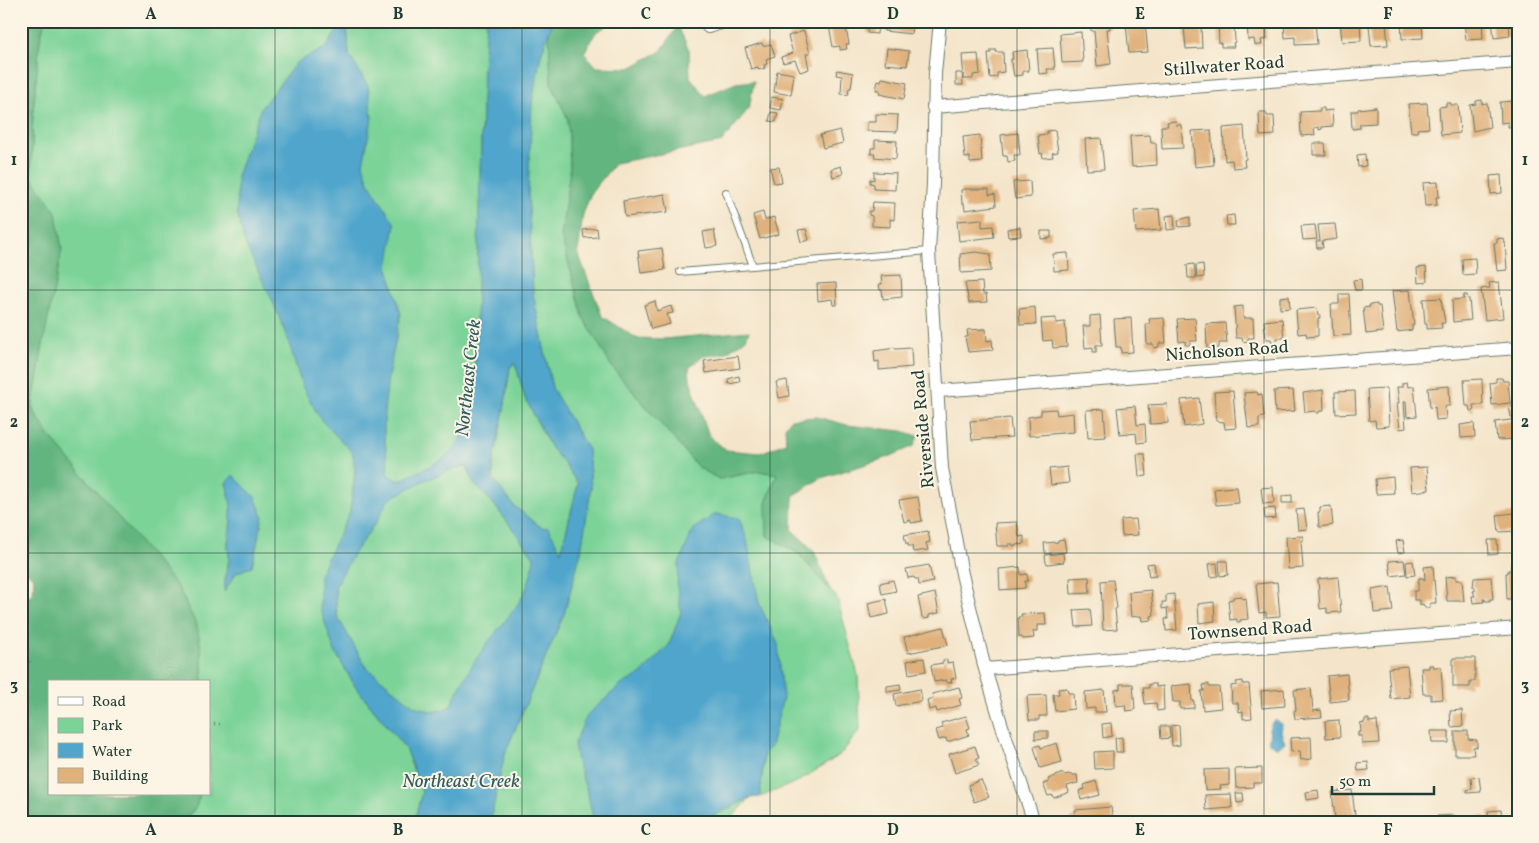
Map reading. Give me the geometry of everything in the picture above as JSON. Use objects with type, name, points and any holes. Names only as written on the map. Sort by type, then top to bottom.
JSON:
[{"type":"street","points":[[708,27],[727,21]]},
{"type":"street","name":"Riverside Road","points":[[940,21],[934,108],[929,251],[942,468],[962,574],[985,669],[1003,732],[1034,822]]},
{"type":"street","name":"Stillwater Road","points":[[934,108],[1518,62]]},
{"type":"street","name":"Nicholson Road","points":[[938,391],[1518,348]]},
{"type":"street","name":"Townsend Road","points":[[985,669],[1518,628]]},
{"type":"lane","points":[[726,192],[753,266]]},
{"type":"lane","points":[[680,272],[929,251]]},
{"type":"path","points":[[21,656],[33,664]]},
{"type":"path","points":[[210,724],[223,724]]},
{"type":"green space","points":[[23,21],[45,21],[40,39],[33,112],[31,176],[56,212],[62,250],[32,408],[48,434],[178,587],[197,626],[203,680],[48,680],[48,796],[199,796],[196,807],[183,822],[21,822],[21,608],[24,601],[33,592],[34,579],[21,564],[21,65]]},
{"type":"green space","points":[[45,21],[486,21],[475,361],[462,440],[474,484],[493,503],[534,557],[542,578],[441,758],[433,712],[414,706],[366,667],[337,616],[335,587],[355,551],[377,521],[353,452],[355,474],[350,512],[320,573],[334,650],[355,686],[405,748],[422,792],[414,822],[183,822],[196,807],[199,796],[210,796],[210,680],[203,680],[197,626],[48,434],[32,408],[43,344],[31,176],[33,112],[40,39]],"holes":[[[343,22],[347,26],[349,55],[310,56],[326,48]],[[226,483],[263,516],[252,566],[236,573],[225,591],[232,511],[231,498]]]},
{"type":"green space","points":[[553,21],[615,21],[596,32],[584,53],[597,67],[630,68],[661,51],[678,26],[689,50],[690,77],[705,96],[736,83],[754,81],[749,108],[722,142],[615,163],[591,193],[583,214],[578,253],[602,316],[636,338],[664,339],[749,331],[746,339],[725,353],[701,357],[689,368],[690,380],[709,436],[726,450],[760,453],[786,443],[785,427],[791,419],[817,417],[847,425],[902,431],[918,436],[914,446],[886,458],[821,478],[793,496],[792,530],[814,551],[830,590],[798,553],[767,536],[766,503],[777,474],[759,471],[719,479],[698,467],[612,367],[583,317],[561,236],[570,170],[568,119],[551,83],[549,31]]},
{"type":"green space","points":[[549,31],[551,83],[568,119],[570,170],[561,236],[612,367],[698,467],[719,479],[759,471],[778,474],[766,503],[767,535],[798,553],[837,598],[858,675],[860,730],[840,755],[799,781],[760,797],[764,753],[750,746],[750,798],[728,822],[459,822],[501,765],[564,614],[581,551],[591,488],[588,450],[552,388],[533,294],[528,192],[532,101],[541,54]]},
{"type":"green space","points":[[516,362],[525,398],[551,448],[578,484],[561,553],[542,528],[514,506],[493,479],[493,464],[510,367]]},
{"type":"water","name":"Northeast Creek","points":[[486,21],[553,21],[541,54],[532,102],[528,192],[533,294],[552,388],[588,450],[591,488],[581,551],[564,614],[505,753],[490,822],[414,822],[422,792],[405,748],[355,686],[334,650],[320,608],[320,573],[350,512],[355,474],[353,453],[321,420],[302,386],[288,340],[273,302],[245,244],[237,213],[237,176],[261,108],[297,62],[326,48],[343,22],[347,26],[349,55],[368,86],[372,118],[363,164],[369,183],[395,224],[388,268],[401,314],[388,377],[384,411],[384,434],[388,463],[387,474],[399,481],[439,461],[453,450],[460,440],[469,414],[475,361]],"holes":[[[515,363],[525,398],[551,448],[578,484],[561,552],[548,527],[542,528],[514,506],[493,479],[493,464],[510,367]],[[467,466],[474,484],[493,503],[534,557],[529,583],[519,603],[478,657],[450,707],[433,712],[414,706],[366,667],[337,616],[335,587],[355,551],[377,521],[388,500],[421,482],[453,469]]]},
{"type":"water","points":[[233,475],[255,497],[263,516],[252,566],[236,573],[224,592],[229,561],[228,544],[231,512],[226,483]]},
{"type":"water","points":[[716,514],[739,518],[747,540],[759,603],[778,644],[783,697],[771,747],[764,753],[760,797],[750,798],[701,822],[592,822],[592,813],[577,761],[574,743],[588,714],[621,685],[641,674],[669,645],[681,612],[677,586],[679,564],[693,529]]},
{"type":"water","points":[[1273,721],[1282,724],[1281,732],[1285,742],[1278,748],[1269,743],[1269,729]]},
{"type":"building","points":[[868,21],[878,21],[877,34],[867,33]]},
{"type":"building","points":[[886,21],[913,21],[911,34],[884,31]]},
{"type":"building","points":[[1090,21],[1109,21],[1110,29],[1107,29],[1111,64],[1097,66],[1094,31],[1091,31]]},
{"type":"building","points":[[1135,21],[1143,21],[1145,23],[1148,52],[1129,53],[1126,24],[1135,23]]},
{"type":"building","points":[[1180,21],[1203,21],[1204,27],[1201,27],[1202,48],[1186,49],[1184,26],[1181,26]]},
{"type":"building","points":[[1218,21],[1233,21],[1234,47],[1221,47],[1221,43],[1219,43]]},
{"type":"building","points":[[1247,21],[1266,21],[1267,39],[1261,40],[1262,45],[1255,45],[1254,39],[1248,40]]},
{"type":"building","points":[[1315,21],[1317,44],[1295,45],[1295,37],[1285,38],[1284,23]]},
{"type":"building","points":[[1340,21],[1360,21],[1361,41],[1342,42]]},
{"type":"building","points":[[1401,21],[1422,21],[1423,38],[1402,39]]},
{"type":"building","points":[[1464,21],[1482,21],[1483,39],[1466,40]]},
{"type":"building","points":[[1492,21],[1509,21],[1510,36],[1494,38]]},
{"type":"building","points":[[845,22],[849,44],[846,44],[847,49],[840,50],[840,46],[833,47],[829,25]]},
{"type":"building","points":[[1386,23],[1388,45],[1371,46],[1369,25]]},
{"type":"building","points":[[804,31],[810,53],[806,54],[809,69],[800,72],[795,60],[783,63],[781,57],[793,53],[788,36]]},
{"type":"building","points":[[1081,32],[1083,62],[1062,63],[1060,34]]},
{"type":"building","points":[[762,43],[763,46],[771,44],[775,56],[766,59],[767,64],[764,65],[765,68],[759,70],[758,67],[751,69],[745,48]]},
{"type":"building","points":[[887,48],[909,51],[907,66],[885,64]]},
{"type":"building","points":[[1053,48],[1055,69],[1047,69],[1048,73],[1039,74],[1037,49]]},
{"type":"building","points":[[991,50],[1003,52],[1004,72],[997,73],[997,77],[990,78],[988,53],[991,53]]},
{"type":"building","points":[[1027,50],[1029,71],[1023,71],[1023,75],[1014,76],[1011,62],[1011,59],[1013,59],[1012,52]]},
{"type":"building","points":[[978,54],[980,74],[973,75],[973,79],[964,79],[962,55]]},
{"type":"building","points":[[837,70],[853,73],[848,95],[841,94],[842,76],[836,75]]},
{"type":"building","points":[[777,71],[794,74],[791,95],[774,92]]},
{"type":"building","points":[[956,73],[962,73],[963,85],[956,85]]},
{"type":"building","points":[[882,78],[907,83],[904,99],[879,94],[880,90],[876,90],[878,80],[881,81]]},
{"type":"building","points":[[772,97],[783,99],[781,110],[770,108]]},
{"type":"building","points":[[1482,100],[1482,104],[1487,103],[1490,127],[1473,131],[1470,105]]},
{"type":"building","points":[[1514,101],[1514,103],[1518,103],[1518,126],[1508,127],[1508,122],[1501,123],[1500,102]]},
{"type":"building","points":[[1427,103],[1429,128],[1417,129],[1418,132],[1411,132],[1408,104]]},
{"type":"building","points":[[1446,103],[1458,105],[1460,133],[1441,135],[1439,107],[1446,106]]},
{"type":"building","points":[[1376,107],[1376,123],[1360,124],[1360,128],[1352,129],[1351,111]]},
{"type":"building","points":[[1320,108],[1324,108],[1324,111],[1332,110],[1333,126],[1322,127],[1319,130],[1319,127],[1314,128],[1315,135],[1301,136],[1300,112],[1320,111]]},
{"type":"building","points":[[771,112],[778,113],[776,122],[769,121]]},
{"type":"building","points":[[1259,112],[1266,112],[1267,116],[1274,116],[1275,135],[1260,136]]},
{"type":"building","points":[[876,114],[898,115],[897,132],[867,131],[867,122],[876,122]]},
{"type":"building","points":[[1175,121],[1176,125],[1181,125],[1183,148],[1162,149],[1161,126],[1168,126],[1167,122]]},
{"type":"building","points":[[1244,126],[1245,167],[1233,168],[1232,160],[1225,161],[1223,128]]},
{"type":"building","points":[[840,130],[843,143],[823,148],[820,135]]},
{"type":"building","points":[[1055,130],[1058,152],[1052,153],[1053,157],[1043,158],[1042,153],[1040,154],[1038,135],[1047,134],[1047,131]]},
{"type":"building","points":[[1211,130],[1214,165],[1195,167],[1192,131]]},
{"type":"building","points":[[1018,133],[1020,155],[1014,155],[1015,161],[1008,162],[1007,156],[1003,156],[1001,135]]},
{"type":"building","points":[[980,135],[982,162],[970,163],[970,157],[965,158],[963,137]]},
{"type":"building","points":[[1150,135],[1151,143],[1156,143],[1157,165],[1132,167],[1130,136]]},
{"type":"building","points":[[1101,138],[1104,169],[1087,170],[1085,139]]},
{"type":"building","points":[[875,140],[897,141],[896,159],[874,157],[875,154],[871,154],[871,148],[875,148]]},
{"type":"building","points":[[1313,143],[1325,143],[1326,155],[1313,155]]},
{"type":"building","points":[[1365,154],[1366,166],[1358,167],[1357,155]]},
{"type":"building","points":[[841,166],[843,174],[833,177],[831,169]]},
{"type":"building","points":[[779,167],[782,182],[774,183],[770,168]]},
{"type":"building","points":[[874,172],[896,173],[895,190],[874,189],[874,184],[870,183],[870,179],[874,180]]},
{"type":"building","points":[[1501,175],[1502,193],[1491,194],[1490,176]]},
{"type":"building","points":[[1030,181],[1031,197],[1015,199],[1013,182]]},
{"type":"building","points":[[1438,182],[1439,197],[1436,197],[1437,205],[1425,206],[1423,183]]},
{"type":"building","points":[[989,189],[989,195],[995,194],[996,206],[965,210],[964,203],[962,204],[961,190]]},
{"type":"building","points":[[665,194],[668,212],[625,217],[623,201]]},
{"type":"building","points":[[873,202],[895,203],[894,220],[890,219],[890,227],[872,226],[872,216],[869,215],[869,211],[872,211]]},
{"type":"building","points":[[1159,209],[1161,230],[1136,232],[1134,211]]},
{"type":"building","points":[[763,212],[765,220],[774,217],[779,234],[760,239],[753,215]]},
{"type":"building","points":[[1174,215],[1175,229],[1167,230],[1166,216]]},
{"type":"building","points":[[1234,215],[1235,225],[1227,225],[1226,216]]},
{"type":"building","points":[[1190,217],[1190,226],[1179,227],[1178,220]]},
{"type":"building","points":[[982,219],[982,227],[993,226],[994,237],[959,241],[957,221]]},
{"type":"building","points":[[1335,224],[1337,239],[1322,241],[1323,248],[1317,248],[1316,241],[1320,241],[1318,225]]},
{"type":"building","points":[[1315,225],[1317,239],[1303,240],[1301,226]]},
{"type":"building","points":[[1020,227],[1021,236],[1008,237],[1007,229]]},
{"type":"building","points":[[597,228],[598,237],[584,238],[583,230]]},
{"type":"building","points":[[806,229],[809,240],[801,242],[798,230]]},
{"type":"building","points":[[714,230],[717,246],[706,248],[703,232]]},
{"type":"building","points":[[1041,231],[1051,231],[1051,238],[1041,239]]},
{"type":"building","points":[[1503,238],[1507,270],[1497,271],[1494,243],[1497,243],[1497,239]]},
{"type":"building","points":[[662,248],[665,270],[641,273],[638,251]]},
{"type":"building","points":[[976,252],[990,254],[991,271],[961,273],[960,254]]},
{"type":"building","points":[[1068,253],[1069,270],[1054,271],[1053,254]]},
{"type":"building","points":[[1475,258],[1476,274],[1463,275],[1462,259]]},
{"type":"building","points":[[1194,264],[1196,278],[1188,278],[1187,265]]},
{"type":"building","points":[[1203,264],[1204,277],[1197,278],[1196,265]]},
{"type":"building","points":[[1426,267],[1427,282],[1418,283],[1417,268]]},
{"type":"building","points":[[901,275],[902,297],[883,299],[879,284],[882,284],[881,276]]},
{"type":"building","points":[[1361,279],[1362,290],[1355,290],[1353,280]]},
{"type":"building","points":[[982,282],[983,294],[986,294],[987,302],[969,303],[965,283]]},
{"type":"building","points":[[1499,282],[1503,318],[1485,320],[1481,289],[1490,288],[1489,283]]},
{"type":"building","points":[[836,283],[837,305],[833,305],[832,299],[818,301],[817,284]]},
{"type":"building","points":[[1410,290],[1414,325],[1412,325],[1412,330],[1397,332],[1392,291]]},
{"type":"building","points":[[1339,294],[1349,294],[1351,335],[1333,336],[1331,304],[1339,304]]},
{"type":"building","points":[[1464,295],[1467,295],[1469,299],[1471,320],[1453,322],[1452,300],[1464,299]]},
{"type":"building","points":[[1289,296],[1290,308],[1280,309],[1280,297]]},
{"type":"building","points":[[1441,298],[1445,323],[1441,323],[1442,328],[1427,329],[1423,299]]},
{"type":"building","points":[[655,301],[657,311],[671,306],[673,313],[667,314],[670,324],[651,329],[644,305]]},
{"type":"building","points":[[1377,304],[1377,306],[1380,306],[1383,332],[1366,334],[1363,308]]},
{"type":"building","points":[[1243,306],[1243,318],[1253,318],[1254,338],[1248,338],[1248,341],[1243,342],[1242,338],[1236,338],[1234,307]]},
{"type":"building","points":[[1035,307],[1036,324],[1020,325],[1019,309]]},
{"type":"building","points":[[1317,308],[1318,315],[1320,315],[1320,318],[1318,318],[1318,336],[1307,337],[1306,333],[1298,334],[1296,310]]},
{"type":"building","points":[[1100,315],[1102,345],[1096,345],[1096,352],[1093,352],[1093,347],[1085,348],[1083,326],[1090,326],[1090,316]]},
{"type":"building","points":[[1056,318],[1056,323],[1065,322],[1067,347],[1053,348],[1052,340],[1043,341],[1041,319]]},
{"type":"building","points":[[1131,318],[1133,352],[1121,353],[1121,347],[1116,347],[1114,319]]},
{"type":"building","points":[[1164,318],[1166,343],[1159,343],[1159,347],[1154,348],[1153,344],[1147,344],[1146,324],[1150,324],[1149,319]]},
{"type":"building","points":[[1195,318],[1197,341],[1190,341],[1190,345],[1185,345],[1185,341],[1179,342],[1177,319]]},
{"type":"building","points":[[1282,319],[1284,338],[1277,338],[1277,341],[1272,342],[1271,339],[1266,339],[1264,321]]},
{"type":"building","points":[[1225,323],[1227,343],[1219,343],[1219,348],[1207,349],[1206,324]]},
{"type":"building","points":[[986,329],[987,341],[992,340],[993,350],[968,352],[965,337],[968,337],[967,330]]},
{"type":"building","points":[[893,347],[896,349],[911,348],[912,367],[879,370],[879,361],[875,362],[874,351]]},
{"type":"building","points":[[738,356],[740,368],[706,373],[704,361]]},
{"type":"building","points":[[739,376],[740,382],[729,384],[728,379]]},
{"type":"building","points":[[1496,378],[1508,381],[1510,403],[1492,405],[1490,383],[1496,382]]},
{"type":"building","points":[[1482,379],[1483,405],[1473,405],[1474,411],[1470,411],[1469,406],[1466,406],[1464,380]]},
{"type":"building","points":[[787,380],[789,396],[779,398],[776,382]]},
{"type":"building","points":[[1407,382],[1408,387],[1414,386],[1417,416],[1407,417],[1406,401],[1404,402],[1406,428],[1400,429],[1397,387],[1402,387],[1402,383]]},
{"type":"building","points":[[1449,386],[1450,406],[1445,406],[1446,419],[1436,420],[1435,407],[1430,408],[1428,388]]},
{"type":"building","points":[[1387,388],[1389,426],[1376,427],[1375,420],[1369,421],[1367,389]]},
{"type":"building","points":[[1293,390],[1295,411],[1275,412],[1274,391]]},
{"type":"building","points":[[1323,390],[1324,411],[1319,411],[1319,413],[1316,413],[1316,411],[1305,412],[1303,393]]},
{"type":"building","points":[[1233,391],[1236,428],[1225,429],[1224,422],[1216,421],[1214,392]]},
{"type":"building","points":[[1355,391],[1356,413],[1336,414],[1335,392]]},
{"type":"building","points":[[1257,392],[1258,395],[1262,394],[1264,417],[1259,418],[1259,427],[1248,428],[1244,393]]},
{"type":"building","points":[[1199,398],[1202,424],[1184,427],[1181,400]]},
{"type":"building","points":[[1511,402],[1516,402],[1517,417],[1511,417],[1509,407],[1511,407]]},
{"type":"building","points":[[1167,404],[1168,423],[1150,424],[1148,405]]},
{"type":"building","points":[[1135,406],[1137,425],[1145,424],[1146,442],[1137,443],[1136,433],[1120,435],[1117,408]]},
{"type":"building","points":[[1056,409],[1057,415],[1073,413],[1074,432],[1029,436],[1028,417],[1041,415],[1041,410]]},
{"type":"building","points":[[1104,409],[1106,437],[1088,438],[1086,410]]},
{"type":"building","points":[[1010,418],[1012,437],[972,440],[970,421]]},
{"type":"building","points":[[1518,419],[1518,439],[1497,440],[1495,422]]},
{"type":"building","points":[[1474,423],[1475,437],[1461,438],[1460,425]]},
{"type":"building","points":[[1137,454],[1145,454],[1147,476],[1139,477]]},
{"type":"building","points":[[1067,467],[1069,483],[1051,485],[1049,469]]},
{"type":"building","points":[[1427,467],[1429,490],[1412,492],[1410,468]]},
{"type":"building","points":[[1393,477],[1394,493],[1376,494],[1375,479]]},
{"type":"building","points":[[1237,487],[1239,503],[1216,505],[1214,489]]},
{"type":"building","points":[[1273,487],[1274,503],[1263,504],[1261,488]]},
{"type":"building","points":[[1292,495],[1292,503],[1282,503],[1282,496]]},
{"type":"building","points":[[918,497],[922,521],[911,523],[911,520],[904,522],[899,500]]},
{"type":"building","points":[[1331,506],[1333,525],[1319,527],[1318,512],[1320,512],[1320,507]]},
{"type":"building","points":[[1275,508],[1276,518],[1265,519],[1264,509]]},
{"type":"building","points":[[1304,509],[1307,529],[1298,530],[1296,510]]},
{"type":"building","points":[[1514,513],[1516,531],[1499,532],[1497,515]]},
{"type":"building","points":[[1136,519],[1138,535],[1122,536],[1121,520]]},
{"type":"building","points":[[1017,522],[1019,537],[1024,536],[1024,544],[997,546],[995,523]]},
{"type":"building","points":[[928,531],[930,542],[926,543],[928,550],[913,552],[912,546],[908,546],[908,543],[906,544],[904,535]]},
{"type":"building","points":[[1303,536],[1303,541],[1301,541],[1303,568],[1288,569],[1286,537]]},
{"type":"building","points":[[1064,539],[1066,552],[1046,554],[1044,543],[1058,542],[1058,540]]},
{"type":"building","points":[[1403,540],[1405,552],[1398,553],[1396,541]]},
{"type":"building","points":[[1488,540],[1497,540],[1498,554],[1489,555]]},
{"type":"building","points":[[1063,553],[1064,562],[1046,563],[1045,555]]},
{"type":"building","points":[[1404,560],[1406,574],[1391,576],[1389,561]]},
{"type":"building","points":[[1219,561],[1227,561],[1228,575],[1220,576]]},
{"type":"building","points":[[1413,561],[1415,575],[1407,576],[1406,562]]},
{"type":"building","points":[[1154,563],[1156,576],[1149,577],[1147,564]]},
{"type":"building","points":[[1217,563],[1218,576],[1211,577],[1209,564]]},
{"type":"building","points":[[1511,563],[1518,563],[1518,602],[1515,602],[1515,599],[1507,599],[1506,573],[1508,573],[1508,570],[1511,570]]},
{"type":"building","points":[[929,565],[933,582],[919,585],[918,579],[914,577],[908,578],[906,569]]},
{"type":"building","points":[[1433,566],[1436,603],[1430,603],[1429,608],[1425,608],[1423,604],[1420,605],[1420,600],[1414,600],[1414,591],[1418,591],[1419,578],[1425,580],[1424,567]]},
{"type":"building","points":[[1020,567],[1021,575],[1027,574],[1028,581],[1025,581],[1025,588],[1000,590],[999,569]]},
{"type":"building","points":[[1456,576],[1456,580],[1462,580],[1464,601],[1447,601],[1445,577]]},
{"type":"building","points":[[1089,577],[1090,593],[1071,594],[1070,578]]},
{"type":"building","points":[[1338,577],[1341,612],[1327,613],[1327,608],[1320,609],[1318,579]]},
{"type":"building","points":[[1491,577],[1493,599],[1485,601],[1483,599],[1484,602],[1473,603],[1472,596],[1475,596],[1473,591],[1475,591],[1475,587],[1473,587],[1474,578]]},
{"type":"building","points":[[893,580],[896,591],[882,594],[880,583]]},
{"type":"building","points":[[1113,580],[1117,608],[1115,609],[1117,629],[1103,630],[1101,581]]},
{"type":"building","points":[[1277,582],[1280,616],[1266,617],[1266,612],[1259,613],[1256,584]]},
{"type":"building","points":[[1390,587],[1393,611],[1374,613],[1372,590]]},
{"type":"building","points":[[1151,590],[1154,615],[1151,616],[1152,620],[1142,621],[1141,616],[1131,617],[1129,592]]},
{"type":"building","points":[[935,593],[939,613],[929,615],[929,618],[924,619],[918,597]]},
{"type":"building","points":[[1174,594],[1177,630],[1166,631],[1165,619],[1168,619],[1167,608],[1162,609],[1162,602],[1166,602],[1166,595]]},
{"type":"building","points":[[1241,596],[1242,599],[1246,598],[1248,619],[1240,620],[1240,622],[1237,622],[1237,619],[1230,620],[1228,600]]},
{"type":"building","points":[[886,599],[889,614],[871,618],[868,603]]},
{"type":"building","points":[[1214,602],[1215,621],[1199,623],[1198,604]]},
{"type":"building","points":[[1090,609],[1092,626],[1076,627],[1074,610]]},
{"type":"building","points":[[1045,613],[1046,625],[1037,625],[1037,631],[1033,631],[1034,638],[1023,639],[1019,637],[1018,617],[1022,617],[1021,614]]},
{"type":"building","points":[[943,627],[948,645],[908,653],[904,637]]},
{"type":"building","points":[[924,658],[926,671],[909,674],[907,661]]},
{"type":"building","points":[[1453,658],[1475,658],[1475,681],[1470,681],[1470,687],[1453,687]]},
{"type":"building","points":[[947,660],[947,663],[953,662],[956,678],[951,679],[952,682],[947,683],[946,680],[934,682],[931,665],[943,663],[943,661]]},
{"type":"building","points":[[1429,665],[1441,667],[1443,699],[1431,700],[1431,694],[1423,694],[1421,668],[1429,668]]},
{"type":"building","points":[[1407,666],[1410,697],[1391,699],[1388,668]]},
{"type":"building","points":[[1347,674],[1349,700],[1330,702],[1327,676]]},
{"type":"building","points":[[1243,681],[1243,684],[1249,684],[1252,718],[1243,719],[1243,711],[1239,712],[1238,703],[1232,703],[1231,686],[1237,685],[1236,682]]},
{"type":"building","points":[[900,684],[901,690],[887,692],[887,686]]},
{"type":"building","points":[[1120,684],[1133,684],[1135,710],[1126,711],[1125,705],[1116,706],[1115,690],[1120,689]]},
{"type":"building","points":[[1149,684],[1156,684],[1156,687],[1163,686],[1164,710],[1157,711],[1156,703],[1145,704],[1143,688],[1149,688]]},
{"type":"building","points":[[1191,684],[1194,708],[1180,709],[1180,702],[1173,702],[1171,686]]},
{"type":"building","points":[[1209,684],[1209,687],[1219,687],[1221,708],[1203,710],[1201,691],[1204,691],[1203,685]]},
{"type":"building","points":[[959,687],[962,698],[959,699],[961,705],[937,712],[936,708],[929,710],[927,700],[933,698],[932,694]]},
{"type":"building","points":[[1067,688],[1068,693],[1073,693],[1074,709],[1055,711],[1053,694],[1059,694],[1058,689]]},
{"type":"building","points":[[1311,688],[1313,711],[1321,710],[1322,717],[1295,719],[1294,690]]},
{"type":"building","points":[[920,689],[922,701],[896,706],[894,694]]},
{"type":"building","points":[[1284,689],[1285,706],[1262,708],[1261,691]]},
{"type":"building","points":[[1104,690],[1106,712],[1095,712],[1095,708],[1086,709],[1085,692]]},
{"type":"building","points":[[1046,695],[1047,716],[1039,716],[1039,720],[1029,720],[1027,696]]},
{"type":"building","points":[[1462,710],[1463,726],[1451,727],[1450,711]]},
{"type":"building","points":[[966,716],[970,728],[967,729],[969,735],[947,742],[946,738],[939,740],[936,730],[943,728],[941,723]]},
{"type":"building","points":[[1365,719],[1369,719],[1369,722],[1377,721],[1379,743],[1362,744],[1362,736],[1358,736],[1358,732],[1361,732],[1360,723],[1365,722]]},
{"type":"building","points":[[1339,720],[1340,737],[1326,738],[1325,721]]},
{"type":"building","points":[[1111,723],[1112,736],[1103,738],[1102,724]]},
{"type":"building","points":[[1179,725],[1180,745],[1172,746],[1171,726]]},
{"type":"building","points":[[1160,726],[1169,726],[1170,738],[1161,739]]},
{"type":"building","points":[[1035,731],[1048,731],[1048,738],[1035,739]]},
{"type":"building","points":[[1431,731],[1449,731],[1449,743],[1432,743]]},
{"type":"building","points":[[1455,731],[1468,731],[1468,739],[1477,740],[1477,747],[1473,747],[1474,755],[1455,755]]},
{"type":"building","points":[[1122,737],[1123,752],[1116,752],[1115,738]]},
{"type":"building","points":[[1311,737],[1312,759],[1301,760],[1300,751],[1291,752],[1290,738]]},
{"type":"building","points":[[1057,743],[1062,762],[1040,768],[1034,747],[1040,745],[1041,748]]},
{"type":"building","points":[[975,746],[979,758],[976,759],[979,765],[955,773],[949,754]]},
{"type":"building","points":[[1113,751],[1113,768],[1095,769],[1094,752]]},
{"type":"building","points":[[1368,762],[1369,770],[1358,771],[1357,763]]},
{"type":"building","points":[[1262,768],[1262,783],[1253,783],[1253,787],[1236,788],[1235,769]]},
{"type":"building","points":[[1229,769],[1229,785],[1220,786],[1221,789],[1205,790],[1204,770]]},
{"type":"building","points":[[1063,773],[1064,775],[1077,775],[1078,783],[1067,786],[1069,792],[1054,798],[1052,795],[1048,796],[1043,784],[1049,782],[1048,779]]},
{"type":"building","points":[[1479,777],[1481,792],[1467,793],[1467,790],[1472,789],[1471,778]]},
{"type":"building","points":[[981,780],[989,797],[974,802],[968,785]]},
{"type":"building","points":[[1096,781],[1100,795],[1081,800],[1079,791],[1085,789],[1084,785]]},
{"type":"building","points":[[1318,790],[1319,798],[1307,800],[1306,792]]},
{"type":"building","points":[[1352,790],[1355,816],[1335,818],[1332,792]]},
{"type":"building","points":[[1236,793],[1243,793],[1244,802],[1237,803]]},
{"type":"building","points":[[1231,794],[1232,808],[1206,810],[1205,795]]},
{"type":"building","points":[[1111,807],[1113,822],[1072,822],[1071,818],[1076,817],[1075,810]]},
{"type":"building","points":[[1501,810],[1502,822],[1489,822],[1488,811]]},
{"type":"building","points":[[1454,815],[1454,822],[1437,822],[1437,816]]},
{"type":"building","points":[[1484,816],[1485,822],[1468,822],[1468,817]]}]
